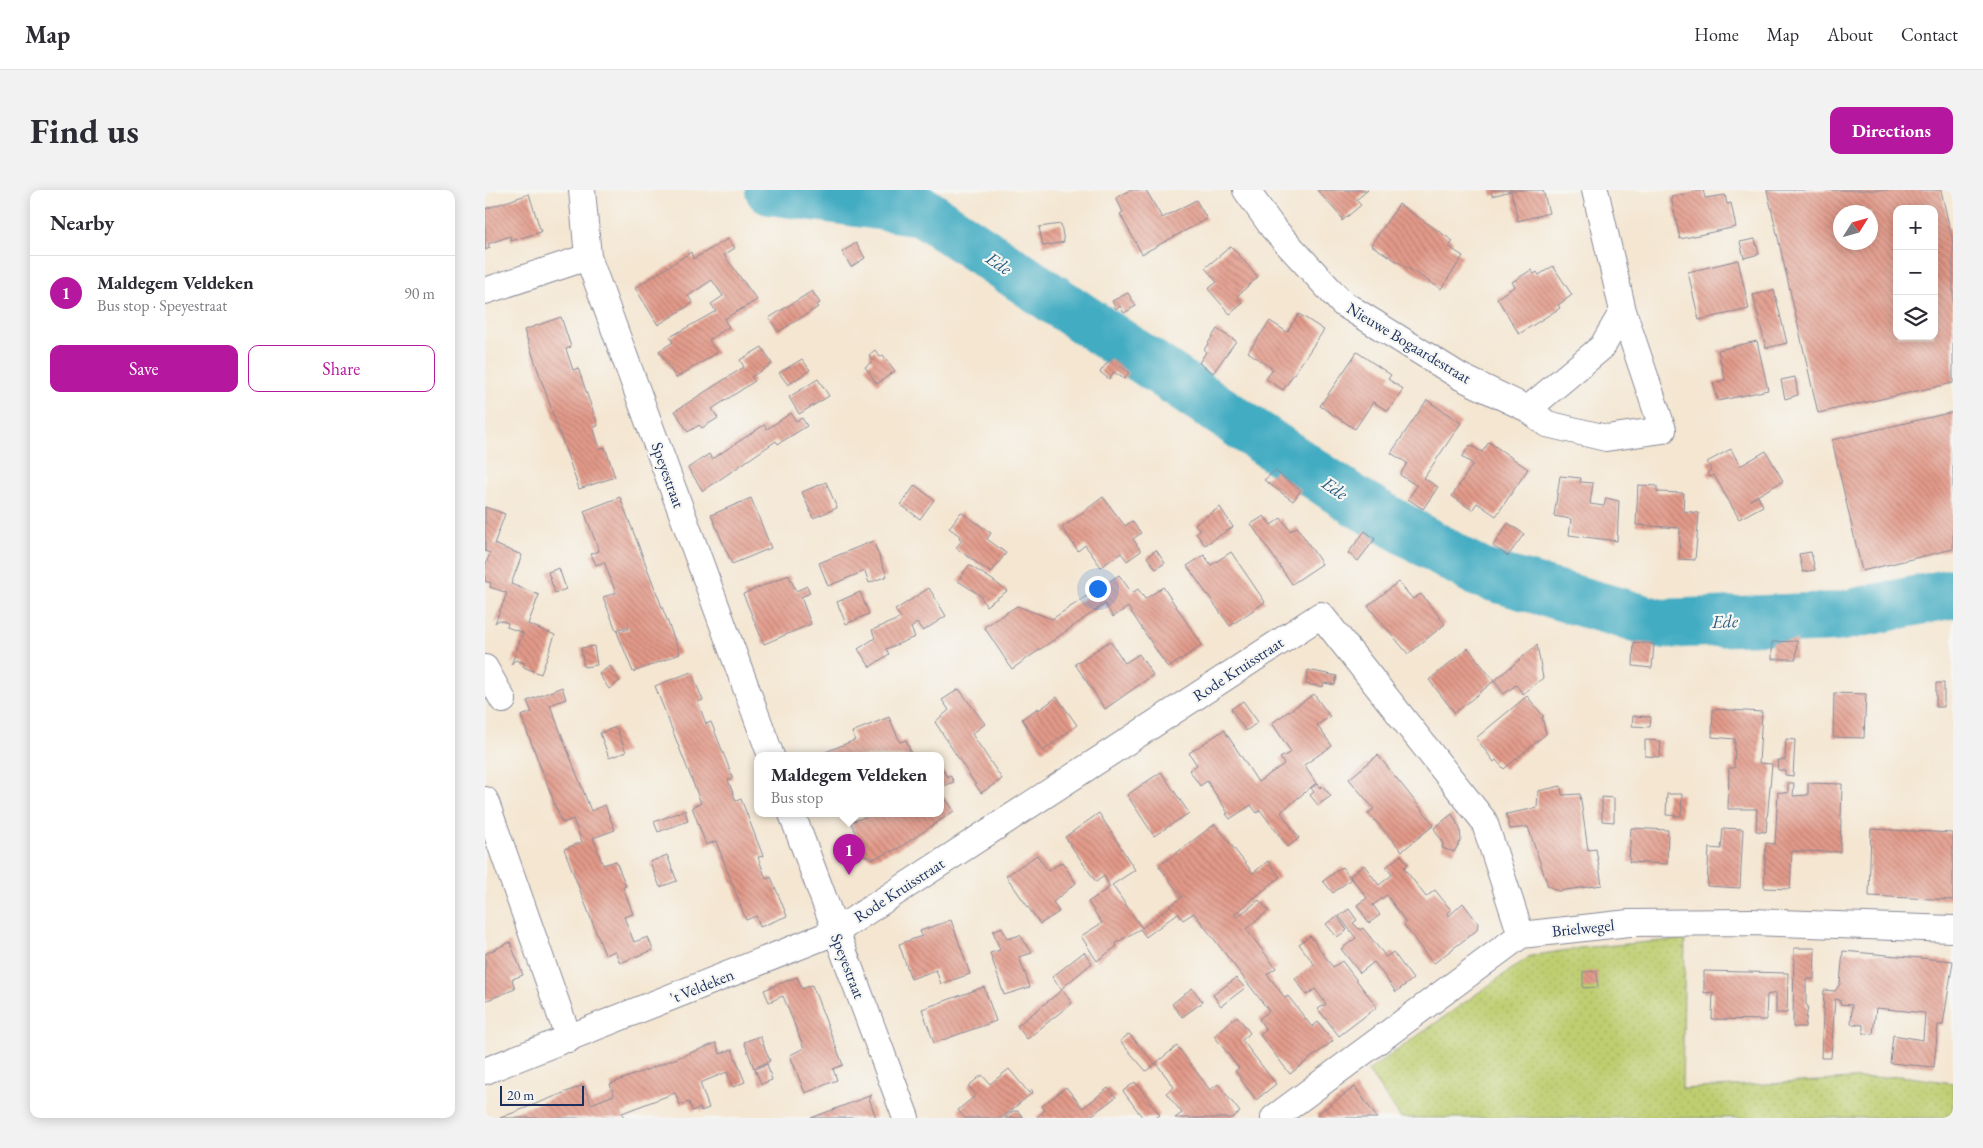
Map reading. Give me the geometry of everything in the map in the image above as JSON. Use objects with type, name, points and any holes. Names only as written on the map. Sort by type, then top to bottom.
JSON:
[{"type":"street","name":"Speyestraat","points":[[582,190],[588,257],[770,752]]},
{"type":"street","name":"Nieuwe Bogaardestraat","points":[[1246,190],[1273,228],[1343,303],[1461,377],[1528,409],[1547,424],[1606,438],[1663,430],[1623,311],[1595,190]]},
{"type":"street","points":[[485,291],[588,257]]},
{"type":"street","points":[[1528,409],[1602,347],[1623,311]]},
{"type":"street","name":"Rode Kruisstraat","points":[[835,932],[1321,615],[1484,821],[1521,935]]},
{"type":"street","points":[[485,668],[503,700]]},
{"type":"street","points":[[485,800],[569,1039]]},
{"type":"street","name":"Speyestraat","points":[[793,817],[906,1118]]},
{"type":"street","name":"Brielwegel","points":[[1521,935],[1629,923],[1752,922],[1953,929]]},
{"type":"street","name":"'t Veldeken","points":[[485,1071],[835,932]]},
{"type":"street","points":[[1274,1118],[1521,935]]},
{"type":"green space","points":[[1685,939],[1682,1089],[1902,1076],[1953,1083],[1953,1118],[1401,1118],[1368,1071],[1530,956],[1580,948]]},
{"type":"building","points":[[1130,190],[1146,190],[1162,218],[1196,200],[1207,219],[1142,254],[1120,214],[1123,212],[1116,198]]},
{"type":"building","points":[[1317,190],[1368,190],[1356,200],[1361,205],[1342,221],[1342,218]]},
{"type":"building","points":[[1491,190],[1543,190],[1549,213],[1518,221],[1511,191],[1492,196]]},
{"type":"building","points":[[1703,190],[1705,198],[1725,195],[1727,204],[1731,203],[1736,227],[1680,239],[1671,197]]},
{"type":"building","points":[[1767,190],[1941,190],[1953,243],[1953,383],[1818,413]]},
{"type":"building","points":[[529,194],[541,232],[511,241],[510,236],[488,244],[490,248],[485,250],[485,209]]},
{"type":"building","points":[[1399,204],[1453,241],[1449,247],[1463,256],[1441,289],[1371,245]]},
{"type":"building","points":[[1061,224],[1064,242],[1043,246],[1039,227]]},
{"type":"building","points":[[728,239],[735,248],[724,255],[757,300],[724,319],[729,327],[709,340],[717,353],[676,378],[659,351],[673,342],[670,337],[716,311],[711,304],[723,296],[712,280],[688,296],[693,303],[658,325],[635,288],[691,252],[693,259]]},
{"type":"building","points":[[1755,239],[1759,254],[1744,258],[1740,242]]},
{"type":"building","points":[[856,243],[865,258],[851,267],[842,252]]},
{"type":"building","points":[[1231,246],[1258,277],[1237,296],[1243,303],[1230,314],[1208,289],[1217,282],[1205,268]]},
{"type":"building","points":[[1738,260],[1749,309],[1699,320],[1688,272]]},
{"type":"building","points":[[1553,266],[1572,295],[1558,305],[1560,308],[1519,334],[1497,298],[1515,286],[1512,282],[1531,270],[1534,274],[1537,272],[1539,275]]},
{"type":"building","points":[[1774,290],[1787,343],[1766,348],[1753,295]]},
{"type":"building","points":[[812,291],[820,303],[816,305],[818,307],[778,332],[769,318]]},
{"type":"building","points":[[1128,293],[1136,306],[1124,313],[1120,306],[1116,309],[1112,301]]},
{"type":"building","points":[[1299,314],[1324,330],[1283,390],[1266,379],[1273,369],[1248,352],[1270,321],[1287,332]]},
{"type":"building","points":[[561,317],[571,347],[566,349],[573,370],[578,368],[598,426],[593,427],[600,449],[605,447],[615,477],[579,489],[524,330]]},
{"type":"building","points":[[1217,329],[1236,341],[1213,373],[1199,363],[1206,352],[1204,350]]},
{"type":"building","points":[[1757,341],[1768,390],[1718,401],[1713,383],[1725,380],[1718,350]]},
{"type":"building","points":[[762,347],[772,364],[751,377],[755,381],[712,409],[718,418],[702,428],[699,425],[688,432],[675,411],[744,367],[740,360]]},
{"type":"building","points":[[875,350],[880,357],[883,355],[895,371],[877,384],[865,367],[873,361],[869,355]]},
{"type":"building","points":[[1357,352],[1391,375],[1388,379],[1403,389],[1388,411],[1373,402],[1355,429],[1320,406]]},
{"type":"building","points":[[802,359],[810,370],[788,385],[779,373]]},
{"type":"building","points":[[1110,359],[1129,373],[1124,379],[1114,372],[1109,379],[1100,372]]},
{"type":"building","points":[[1795,377],[1798,395],[1785,399],[1781,380]]},
{"type":"building","points":[[818,379],[829,396],[799,414],[789,397]]},
{"type":"building","points":[[1427,400],[1461,423],[1424,478],[1438,487],[1423,509],[1408,499],[1417,486],[1400,475],[1407,463],[1391,453]]},
{"type":"building","points":[[1953,412],[1953,549],[1862,571],[1832,440]]},
{"type":"building","points":[[791,413],[796,421],[802,418],[807,426],[778,444],[776,441],[703,491],[688,468],[709,454],[712,459],[764,425],[767,429]]},
{"type":"building","points":[[1489,442],[1528,469],[1496,516],[1477,503],[1472,510],[1452,496],[1473,464],[1462,457],[1470,445],[1482,452]]},
{"type":"building","points":[[1731,449],[1740,466],[1766,451],[1783,481],[1750,500],[1758,496],[1763,506],[1739,519],[1714,475],[1710,477],[1707,473],[1711,470],[1707,462]]},
{"type":"building","points":[[1275,471],[1301,490],[1293,501],[1264,480]]},
{"type":"building","points":[[1560,476],[1581,478],[1580,482],[1593,483],[1590,504],[1604,506],[1606,498],[1619,501],[1617,541],[1569,535],[1571,519],[1554,516]]},
{"type":"building","points":[[826,482],[837,508],[813,518],[802,492]]},
{"type":"building","points":[[915,485],[934,500],[920,519],[901,505]]},
{"type":"building","points":[[1638,485],[1657,486],[1657,492],[1684,493],[1683,511],[1699,513],[1695,560],[1679,559],[1680,528],[1636,525]]},
{"type":"building","points":[[620,497],[680,654],[633,672],[617,632],[629,629],[628,626],[616,630],[603,597],[616,593],[604,562],[596,565],[591,554],[599,551],[584,511]]},
{"type":"building","points":[[1103,497],[1125,526],[1132,521],[1141,533],[1133,539],[1141,551],[1127,561],[1121,553],[1101,567],[1085,545],[1078,551],[1062,528]]},
{"type":"building","points":[[751,498],[771,548],[732,564],[711,515]]},
{"type":"building","points":[[485,507],[505,514],[494,544],[522,555],[511,584],[539,595],[528,624],[555,635],[541,674],[523,667],[525,663],[515,660],[511,665],[523,633],[507,627],[508,623],[499,620],[495,623],[507,593],[490,587],[491,583],[485,581],[485,566],[490,553],[485,551]]},
{"type":"building","points":[[1220,507],[1233,527],[1205,545],[1196,533],[1200,530],[1195,524]]},
{"type":"building","points":[[961,512],[991,533],[987,539],[1006,553],[991,573],[956,548],[962,540],[959,538],[960,536],[949,528]]},
{"type":"building","points":[[1264,516],[1271,525],[1281,518],[1290,531],[1297,527],[1322,564],[1292,584],[1251,524]]},
{"type":"building","points":[[1508,523],[1524,534],[1508,556],[1493,546]]},
{"type":"building","points":[[1365,531],[1375,539],[1358,561],[1348,553]]},
{"type":"building","points":[[873,541],[887,576],[869,583],[865,571],[828,586],[819,563]]},
{"type":"building","points":[[1156,550],[1165,563],[1156,569],[1147,557]]},
{"type":"building","points":[[1231,552],[1265,602],[1230,626],[1187,566],[1204,555],[1211,565]]},
{"type":"building","points":[[1811,552],[1815,570],[1803,572],[1799,554]]},
{"type":"building","points":[[969,565],[1007,591],[986,606],[980,595],[958,581]]},
{"type":"building","points":[[559,568],[566,589],[555,593],[548,572]]},
{"type":"building","points":[[789,575],[796,591],[807,586],[810,593],[801,597],[811,624],[764,644],[743,594]]},
{"type":"building","points":[[1119,575],[1132,593],[1138,589],[1145,599],[1163,587],[1202,645],[1168,668],[1128,607],[1113,617],[1105,604],[1012,669],[984,627],[1017,606],[1052,619]]},
{"type":"building","points":[[1398,582],[1413,599],[1421,594],[1445,624],[1408,654],[1368,606]]},
{"type":"building","points":[[929,588],[946,616],[923,631],[917,623],[911,628],[915,637],[886,649],[889,654],[870,667],[858,649],[875,638],[872,630],[901,618],[895,610]]},
{"type":"building","points":[[860,592],[869,614],[846,624],[837,602]]},
{"type":"building","points":[[1110,641],[1125,663],[1139,654],[1153,675],[1105,709],[1075,664]]},
{"type":"building","points":[[1797,641],[1796,659],[1772,659],[1772,642]]},
{"type":"building","points":[[1634,642],[1654,644],[1652,668],[1633,666]]},
{"type":"building","points":[[1537,645],[1543,678],[1523,694],[1516,685],[1504,694],[1494,681]]},
{"type":"building","points":[[594,646],[597,665],[584,667],[581,648]]},
{"type":"building","points":[[1468,648],[1494,681],[1455,713],[1429,680]]},
{"type":"building","points":[[610,666],[620,681],[609,689],[599,674]]},
{"type":"building","points":[[1308,670],[1337,676],[1335,685],[1324,683],[1323,687],[1306,684]]},
{"type":"building","points":[[691,672],[703,700],[698,702],[706,724],[711,722],[733,778],[728,780],[736,801],[741,799],[763,856],[758,857],[766,879],[771,877],[787,916],[760,927],[756,916],[746,920],[716,841],[706,845],[692,807],[701,803],[655,686]]},
{"type":"building","points":[[1936,683],[1944,683],[1944,707],[1936,707]]},
{"type":"building","points":[[562,687],[566,699],[550,705],[591,811],[605,805],[615,830],[593,838],[603,865],[616,861],[626,886],[623,887],[633,914],[624,917],[634,942],[648,937],[653,950],[620,963],[615,951],[605,955],[564,849],[582,842],[573,819],[562,823],[521,716],[532,712],[527,701]]},
{"type":"building","points":[[959,689],[985,724],[972,734],[1002,779],[981,793],[935,722],[949,710],[942,700]]},
{"type":"building","points":[[1834,693],[1866,694],[1864,738],[1833,737]]},
{"type":"building","points":[[1314,694],[1330,717],[1317,725],[1332,746],[1304,765],[1316,783],[1281,812],[1299,838],[1288,847],[1260,810],[1257,813],[1251,805],[1230,819],[1207,781],[1200,786],[1189,770],[1197,765],[1189,753],[1224,730],[1258,782],[1284,764],[1280,758],[1291,752],[1272,723]]},
{"type":"building","points":[[1527,696],[1544,717],[1542,717],[1546,734],[1504,769],[1496,760],[1494,762],[1476,738]]},
{"type":"building","points":[[1057,697],[1077,725],[1043,751],[1022,719]]},
{"type":"building","points":[[1243,701],[1258,722],[1246,731],[1231,709]]},
{"type":"building","points":[[1713,709],[1762,712],[1759,763],[1772,764],[1766,832],[1756,831],[1757,809],[1728,809],[1729,768],[1734,768],[1735,739],[1712,737]]},
{"type":"building","points":[[1633,716],[1651,717],[1650,727],[1632,726]]},
{"type":"building","points":[[889,717],[900,742],[906,740],[910,752],[825,752],[855,740],[852,732]]},
{"type":"building","points":[[616,727],[626,752],[609,758],[600,733]]},
{"type":"building","points":[[1786,739],[1795,740],[1793,776],[1785,775],[1785,770],[1778,770],[1777,760],[1785,760]]},
{"type":"building","points":[[1645,740],[1661,741],[1660,757],[1645,756]]},
{"type":"building","points":[[1378,755],[1434,825],[1402,851],[1368,813],[1374,809],[1349,779]]},
{"type":"building","points":[[944,771],[947,777],[950,775],[954,782],[944,786]]},
{"type":"building","points":[[1161,772],[1189,813],[1154,836],[1127,795]]},
{"type":"building","points":[[1788,783],[1794,783],[1793,796],[1808,795],[1808,783],[1842,784],[1840,852],[1792,851],[1790,889],[1764,888],[1766,843],[1775,844],[1778,792],[1788,793]]},
{"type":"building","points":[[1317,784],[1320,788],[1322,786],[1331,796],[1318,805],[1310,795],[1314,792],[1311,788]]},
{"type":"building","points":[[1561,786],[1562,795],[1580,794],[1588,850],[1596,849],[1602,885],[1558,891],[1548,886],[1528,827],[1510,829],[1506,814],[1537,808],[1538,791]]},
{"type":"building","points":[[1667,794],[1682,794],[1681,816],[1666,815]]},
{"type":"building","points":[[944,797],[954,811],[899,848],[873,859],[864,855],[851,822],[865,817],[944,817]]},
{"type":"building","points":[[1602,797],[1614,798],[1614,822],[1602,821]]},
{"type":"building","points":[[685,810],[688,821],[658,832],[654,822]]},
{"type":"building","points":[[1099,813],[1135,870],[1112,885],[1142,928],[1182,897],[1159,866],[1215,824],[1253,873],[1268,861],[1280,877],[1234,914],[1237,917],[1259,900],[1268,911],[1246,929],[1276,968],[1267,974],[1285,998],[1288,996],[1312,1027],[1318,1022],[1333,1041],[1290,1074],[1260,1035],[1266,1030],[1259,1019],[1269,1011],[1194,913],[1183,920],[1178,913],[1146,937],[1140,929],[1116,943],[1117,946],[1097,961],[1081,936],[1102,923],[1088,902],[1110,887],[1104,876],[1096,882],[1065,837]]},
{"type":"building","points":[[1452,814],[1460,829],[1461,840],[1454,852],[1442,848],[1443,844],[1434,828]]},
{"type":"building","points":[[1631,828],[1668,830],[1667,864],[1629,862]]},
{"type":"building","points":[[1723,828],[1743,829],[1740,888],[1707,886],[1709,848],[1721,849]]},
{"type":"building","points":[[1871,829],[1953,833],[1953,900],[1869,896]]},
{"type":"building","points":[[667,855],[677,881],[660,887],[650,862]]},
{"type":"building","points":[[1037,855],[1048,871],[1062,862],[1076,883],[1053,902],[1059,912],[1040,924],[1006,876]]},
{"type":"building","points":[[1401,855],[1408,864],[1404,868],[1426,897],[1435,890],[1451,910],[1447,913],[1449,916],[1463,903],[1478,923],[1477,930],[1433,964],[1404,925],[1406,923],[1387,895],[1373,905],[1380,915],[1369,923],[1357,905],[1367,898],[1350,876],[1364,865],[1379,885],[1392,875],[1386,867]]},
{"type":"building","points":[[1342,867],[1351,879],[1333,893],[1323,881]]},
{"type":"building","points":[[1349,909],[1357,920],[1353,923],[1360,930],[1363,928],[1386,957],[1393,952],[1413,979],[1396,992],[1374,962],[1360,973],[1341,949],[1356,938],[1339,916]]},
{"type":"building","points":[[1337,916],[1347,930],[1337,937],[1326,924]]},
{"type":"building","points":[[951,920],[970,974],[941,984],[936,970],[911,979],[899,944],[922,936],[920,931]]},
{"type":"building","points":[[1002,927],[1007,939],[1020,935],[1032,953],[1019,957],[1030,987],[1004,995],[990,953],[1000,950],[993,931]]},
{"type":"building","points":[[1310,936],[1333,967],[1342,961],[1377,1007],[1339,1036],[1318,1009],[1326,1004],[1315,989],[1307,995],[1295,979],[1314,964],[1299,944]]},
{"type":"building","points":[[510,942],[523,975],[512,979],[515,989],[485,1001],[485,954]]},
{"type":"building","points":[[1794,948],[1815,948],[1814,979],[1806,979],[1806,1005],[1808,1006],[1805,1027],[1793,1027]]},
{"type":"building","points":[[1843,951],[1953,961],[1943,1025],[1938,1025],[1934,1067],[1890,1063],[1893,1035],[1923,1040],[1925,1013],[1876,1008],[1873,1034],[1863,1033],[1863,1025],[1851,1024],[1852,1005],[1840,1004],[1840,1000],[1835,999],[1831,1058],[1821,1058],[1824,990],[1835,991],[1840,984]]},
{"type":"building","points":[[1084,952],[1092,963],[1061,989],[1052,977]]},
{"type":"building","points":[[1597,971],[1598,987],[1583,988],[1583,972]]},
{"type":"building","points":[[1704,971],[1788,973],[1787,1013],[1776,1013],[1776,993],[1767,995],[1766,1020],[1712,1019],[1713,992],[1704,993]]},
{"type":"building","points":[[797,977],[802,989],[812,985],[843,1065],[833,1069],[837,1080],[805,1093],[790,1055],[804,1048],[783,996],[769,1002],[764,990]]},
{"type":"building","points":[[1236,978],[1245,988],[1221,1006],[1213,995]]},
{"type":"building","points":[[984,987],[996,1021],[934,1043],[922,1009]]},
{"type":"building","points":[[1192,988],[1203,1002],[1182,1017],[1172,1004]]},
{"type":"building","points":[[1062,990],[1072,1003],[1027,1039],[1017,1026]]},
{"type":"building","points":[[1237,1016],[1250,1033],[1242,1040],[1276,1084],[1256,1100],[1235,1071],[1239,1068],[1214,1036]]},
{"type":"building","points":[[1129,1034],[1155,1064],[1146,1071],[1120,1041]]},
{"type":"building","points":[[760,1036],[770,1061],[754,1068],[744,1042]]},
{"type":"building","points":[[716,1043],[720,1054],[732,1049],[745,1082],[733,1087],[727,1072],[700,1083],[709,1108],[701,1111],[700,1108],[692,1111],[689,1102],[680,1105],[675,1093],[622,1113],[624,1118],[500,1118],[584,1085],[591,1104],[614,1095],[610,1084]]},
{"type":"building","points":[[1177,1046],[1210,1090],[1218,1084],[1240,1112],[1232,1118],[1175,1118],[1182,1113],[1166,1093],[1174,1087],[1156,1063]]},
{"type":"building","points":[[767,1064],[772,1080],[761,1084],[755,1069]]},
{"type":"building","points":[[1009,1069],[1029,1093],[1032,1090],[1033,1092],[1002,1118],[965,1118],[958,1110],[976,1095],[968,1086],[982,1075],[990,1084]]},
{"type":"building","points":[[1135,1082],[1160,1115],[1156,1118],[1143,1118],[1123,1091]]},
{"type":"building","points":[[1066,1087],[1083,1108],[1108,1088],[1116,1097],[1088,1118],[1036,1118],[1045,1110],[1042,1106]]},
{"type":"building","points":[[1355,1087],[1377,1118],[1319,1118],[1317,1114]]},
{"type":"building","points":[[872,1095],[869,1098],[876,1118],[811,1118]]},
{"type":"building","points":[[1013,1111],[1018,1111],[1023,1118],[1005,1118]]},
{"type":"waterway","name":"Ede","points":[[770,190],[922,211],[1355,501],[1480,573],[1660,624],[1836,617],[1953,593]]},
{"type":"place","name":"Maldegem Veldeken","points":[[849,875]]}]
